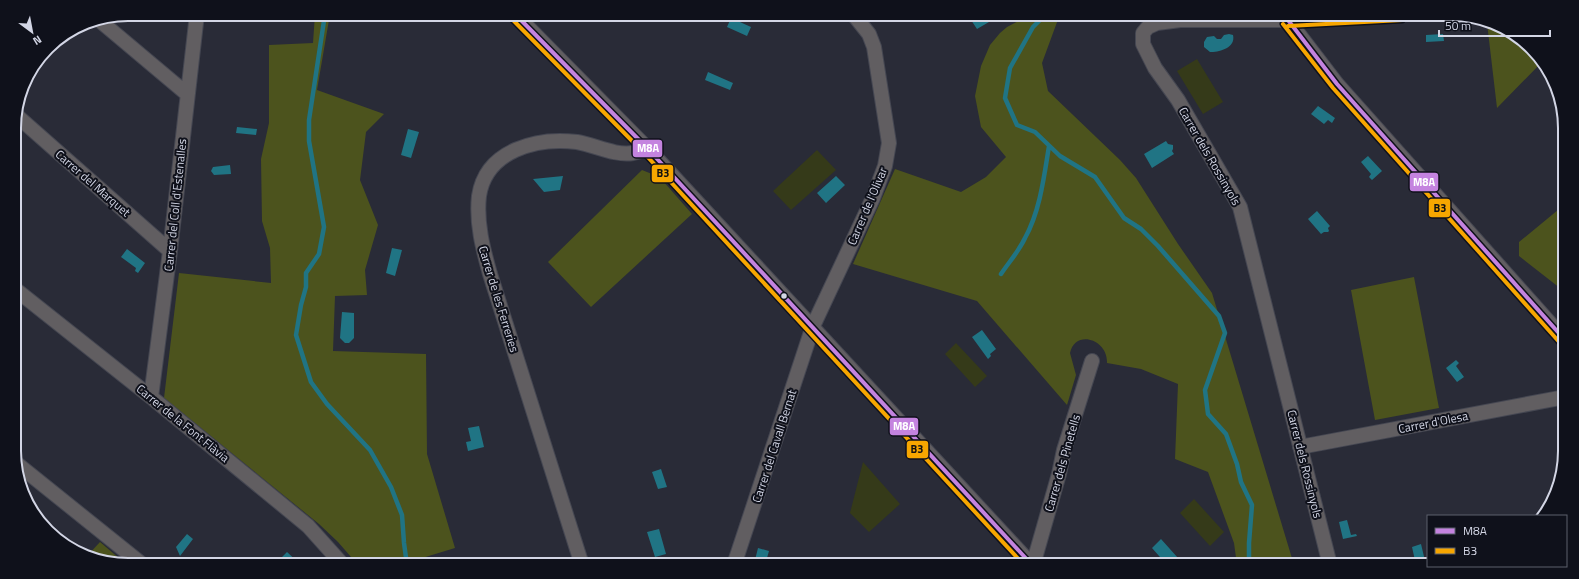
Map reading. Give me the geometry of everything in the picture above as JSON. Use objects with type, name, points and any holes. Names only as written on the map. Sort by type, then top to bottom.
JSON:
[{"type":"street","name":"Carrer del Coll d'Estenalles","points":[[152,397],[196,21]]},
{"type":"street","points":[[522,21],[648,149],[1026,558]]},
{"type":"street","name":"Carrer de l'Olivar","points":[[813,326],[872,198],[888,155],[889,143],[874,47],[869,34],[859,21]]},
{"type":"street","name":"Carrer dels Rossinyols","points":[[1172,21],[1157,23],[1148,27],[1143,33],[1146,50],[1155,68],[1178,100],[1240,207],[1328,558]]},
{"type":"street","points":[[1289,21],[1337,84],[1558,332]]},
{"type":"street","points":[[104,24],[187,94]]},
{"type":"street","name":"Carrer del Marquet","points":[[21,120],[170,251]]},
{"type":"street","name":"Carrer de les Ferreries","points":[[580,558],[482,247],[478,213],[482,184],[494,165],[502,157],[523,146],[541,142],[578,142],[622,154],[648,149]]},
{"type":"street","name":"Carrer de la Font Flàvia","points":[[21,293],[152,397],[308,526],[337,558]]},
{"type":"street","name":"Carrer del Cavall Bernat","points":[[736,558],[813,326]]},
{"type":"street","name":"Carrer dels Pinetells","points":[[1035,558],[1059,474],[1064,450],[1092,361]]},
{"type":"street","name":"Carrer d'Olesa","points":[[1300,447],[1558,398]]},
{"type":"street","points":[[24,474],[134,558]]},
{"type":"green space","points":[[315,21],[329,21],[317,90],[384,114],[366,132],[360,180],[378,225],[365,270],[367,295],[335,296],[333,351],[426,354],[427,454],[455,548],[422,558],[352,558],[319,524],[164,398],[179,273],[271,283],[270,248],[262,221],[261,159],[269,123],[269,45],[313,43]]},
{"type":"green space","points":[[1018,21],[1057,21],[1042,63],[1048,91],[1120,160],[1136,178],[1178,244],[1212,293],[1292,558],[1236,558],[1234,543],[1208,472],[1175,459],[1178,384],[1141,369],[1107,363],[1106,355],[1102,348],[1091,340],[1084,339],[1078,341],[1073,346],[1070,353],[1076,375],[1067,405],[977,301],[853,264],[895,169],[961,192],[986,177],[1006,157],[981,127],[975,96],[981,66],[990,45],[1007,27]]},
{"type":"green space","points":[[1488,28],[1510,39],[1521,48],[1538,66],[1497,108]]},
{"type":"green space","points":[[1197,59],[1223,102],[1203,114],[1177,71]]},
{"type":"green space","points":[[817,150],[836,170],[791,210],[773,191]]},
{"type":"green space","points":[[642,170],[657,176],[663,181],[692,214],[591,307],[548,262]]},
{"type":"green space","points":[[1558,210],[1558,287],[1519,256],[1519,242]]},
{"type":"green space","points":[[1414,277],[1439,408],[1375,420],[1351,290]]},
{"type":"green space","points":[[956,343],[987,376],[975,387],[945,354]]},
{"type":"green space","points":[[863,462],[900,504],[869,532],[850,513]]},
{"type":"green space","points":[[1194,499],[1224,532],[1210,546],[1180,513]]},
{"type":"green space","points":[[100,542],[118,557],[107,556],[92,551]]},
{"type":"water","points":[[730,21],[738,21],[751,27],[747,36],[727,27]]},
{"type":"water","points":[[972,21],[988,21],[989,22],[977,29]]},
{"type":"water","points":[[1443,34],[1444,41],[1426,42],[1426,35]]},
{"type":"water","points":[[1224,35],[1233,35],[1233,39],[1232,43],[1226,48],[1210,52],[1204,47],[1204,42],[1207,37],[1214,36],[1217,39],[1221,39]]},
{"type":"water","points":[[708,72],[733,83],[730,90],[705,80]]},
{"type":"water","points":[[1318,106],[1335,118],[1332,123],[1328,120],[1324,124],[1311,114]]},
{"type":"water","points":[[237,127],[257,129],[256,135],[236,133]]},
{"type":"water","points":[[408,129],[419,132],[411,158],[401,155]]},
{"type":"water","points":[[1166,141],[1168,144],[1173,145],[1172,151],[1174,154],[1152,168],[1144,154]]},
{"type":"water","points":[[1368,156],[1382,171],[1372,180],[1369,177],[1371,174],[1361,162]]},
{"type":"water","points":[[230,165],[231,174],[214,175],[211,171],[213,167]]},
{"type":"water","points":[[563,176],[560,190],[544,192],[533,179]]},
{"type":"water","points":[[836,176],[845,185],[826,203],[817,193]]},
{"type":"water","points":[[1317,211],[1330,226],[1328,228],[1328,232],[1321,234],[1308,219]]},
{"type":"water","points":[[392,248],[402,250],[395,276],[386,273]]},
{"type":"water","points":[[127,249],[145,263],[138,273],[135,271],[136,268],[121,257]]},
{"type":"water","points":[[342,312],[354,313],[354,338],[349,343],[345,343],[340,338]]},
{"type":"water","points":[[982,330],[996,349],[990,354],[991,356],[988,359],[972,337]]},
{"type":"water","points":[[1456,360],[1459,363],[1456,366],[1464,377],[1457,382],[1446,368]]},
{"type":"water","points":[[479,426],[484,447],[468,451],[466,442],[471,441],[468,428]]},
{"type":"water","points":[[661,469],[667,487],[658,489],[652,472]]},
{"type":"water","points":[[1347,520],[1351,535],[1356,534],[1357,536],[1343,539],[1339,522]]},
{"type":"water","points":[[659,529],[666,554],[655,557],[647,532]]},
{"type":"water","points":[[187,534],[193,539],[180,556],[176,547]]},
{"type":"water","points":[[1161,539],[1178,558],[1161,558],[1152,548]]},
{"type":"water","points":[[1421,544],[1424,558],[1414,558],[1412,547]]},
{"type":"water","points":[[758,548],[769,551],[767,558],[756,558]]},
{"type":"water","points":[[287,552],[293,558],[281,558]]},
{"type":"waterway","points":[[324,21],[309,120],[309,141],[324,227],[319,254],[306,273],[306,287],[301,305],[296,335],[311,382],[327,404],[370,450],[391,487],[402,515],[406,558]]},
{"type":"waterway","points":[[1039,21],[1033,27],[1010,68],[1005,98],[1017,125],[1035,132],[1060,156],[1095,177],[1124,218],[1141,229],[1158,246],[1219,316],[1225,333],[1205,390],[1208,414],[1226,434],[1237,464],[1241,482],[1252,505],[1249,558]]},
{"type":"waterway","points":[[1001,274],[1023,243],[1030,228],[1041,194],[1049,146]]},
{"type":"transit line","name":"B3","points":[[514,21],[644,153],[1018,558]]},
{"type":"transit line","name":"M8A","points":[[522,21],[648,149],[1026,558]]},
{"type":"transit line","name":"M8A","points":[[1289,21],[1337,84],[1558,332]]},
{"type":"transit line","name":"B3","points":[[1288,26],[1383,21]]},
{"type":"transit line","name":"B3","points":[[1283,24],[1333,88],[1558,341]]}]
